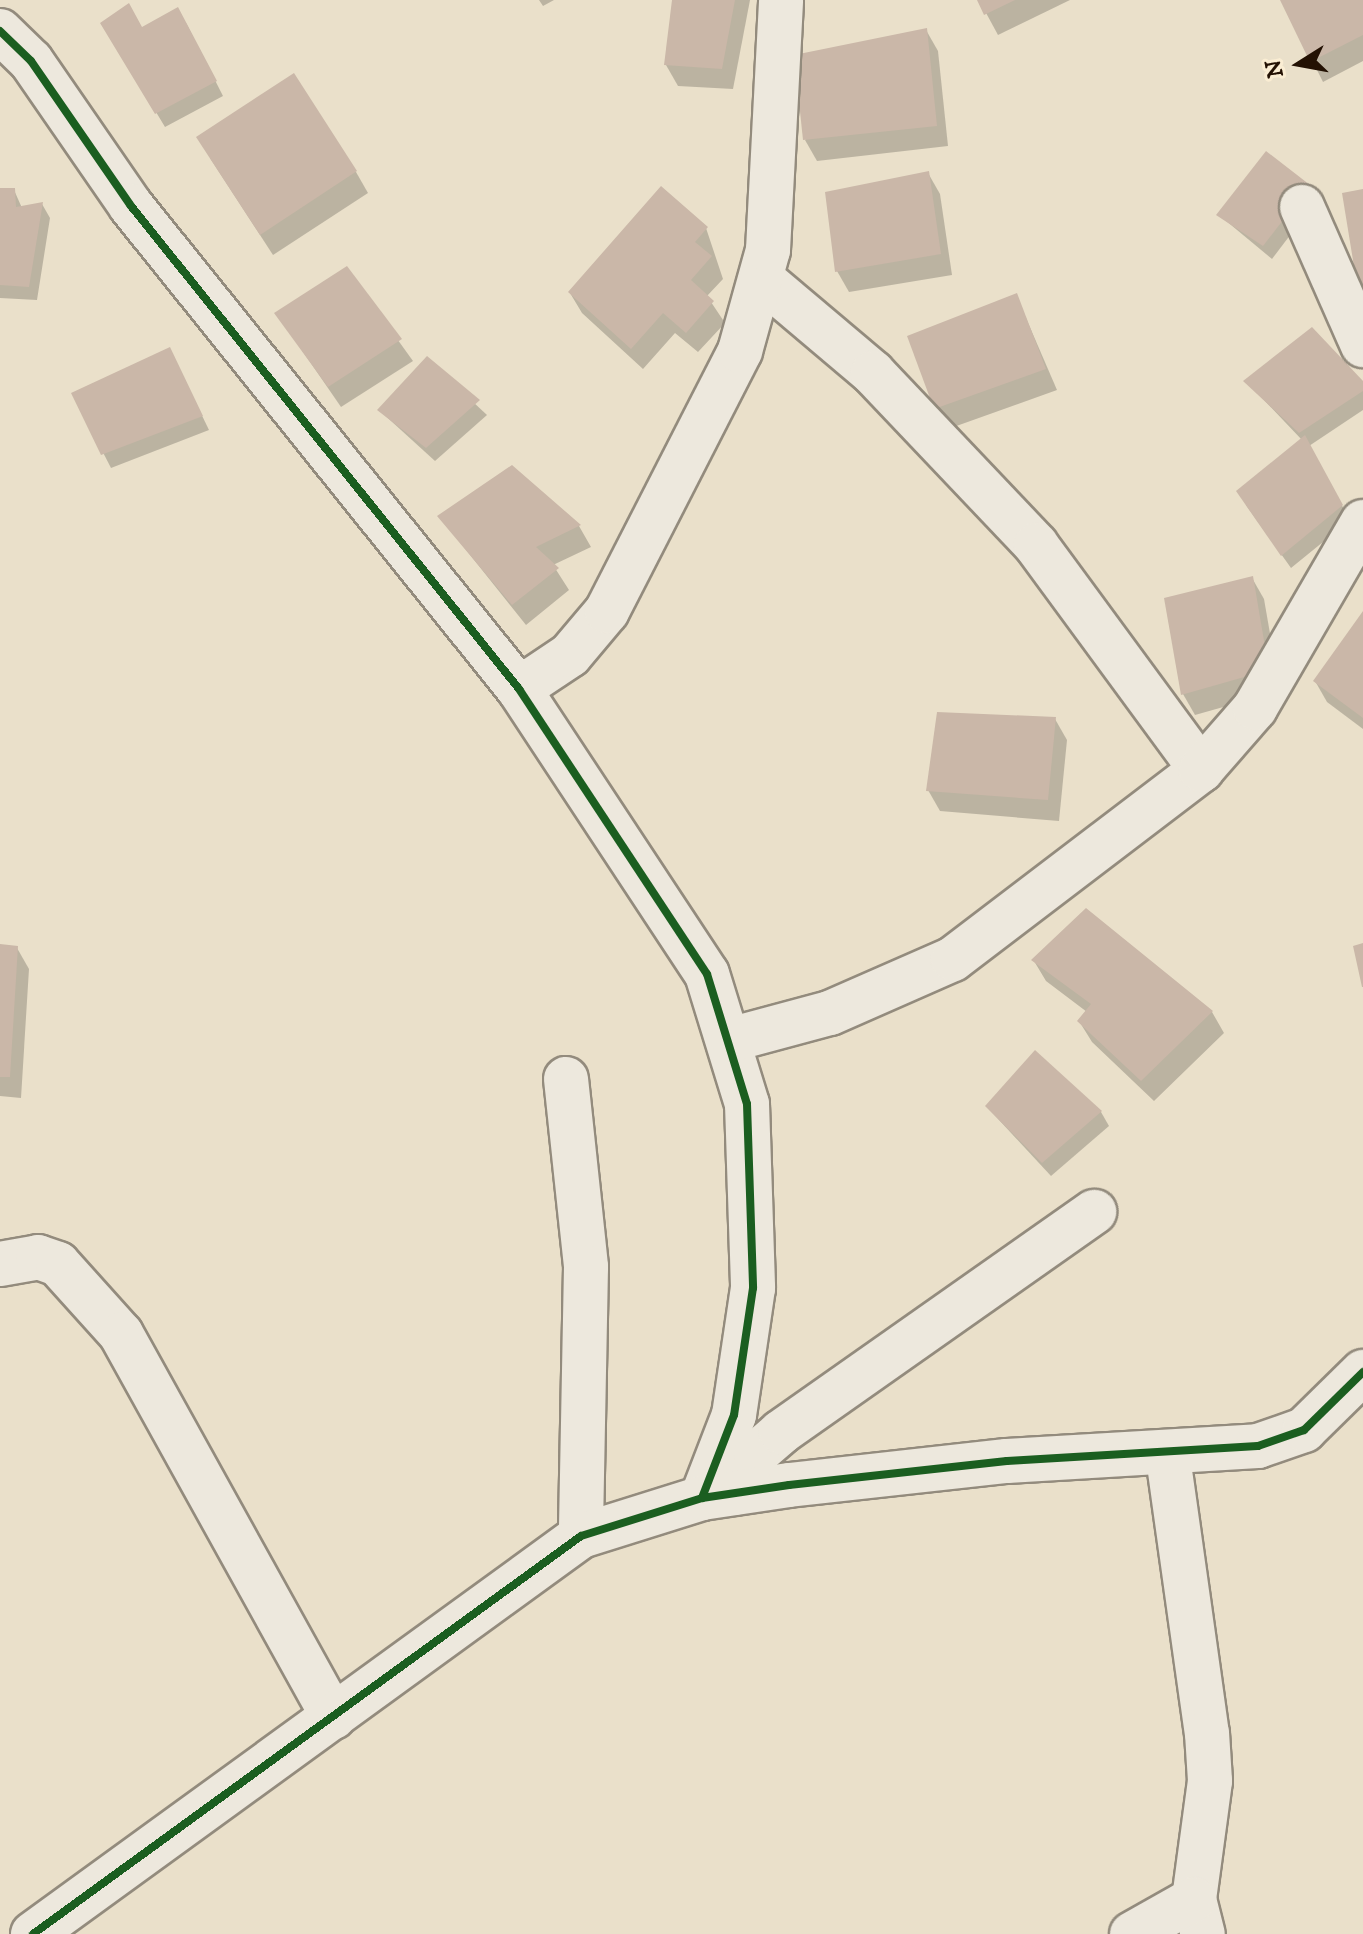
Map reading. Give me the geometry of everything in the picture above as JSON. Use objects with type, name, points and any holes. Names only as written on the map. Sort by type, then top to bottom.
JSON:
[{"type":"street","points":[[519,689],[570,655],[607,611],[740,351],[763,280],[781,0]]},
{"type":"street","points":[[0,31],[519,689],[671,914],[707,974],[733,1039],[747,1104],[753,1288],[718,1496]]},
{"type":"street","points":[[1302,207],[1363,345]]},
{"type":"street","points":[[763,280],[873,373],[1036,545],[1201,770]]},
{"type":"street","points":[[733,1039],[830,1013],[953,959],[1201,770],[1255,708],[1363,522]]},
{"type":"street","points":[[566,1079],[586,1267],[581,1536]]},
{"type":"street","points":[[718,1496],[781,1432],[1094,1212]]},
{"type":"street","points":[[0,1264],[38,1257],[58,1264],[121,1334],[333,1717]]},
{"type":"street","points":[[33,1934],[581,1536],[718,1496],[1007,1461],[1168,1457],[1258,1446],[1304,1430],[1363,1372]]},
{"type":"street","points":[[1132,1934],[1199,1917],[1208,1757],[1168,1457]]},
{"type":"building","points":[[672,0],[735,0],[722,69],[664,65]]},
{"type":"building","points":[[977,0],[1015,0],[984,15]]},
{"type":"building","points":[[1280,0],[1363,0],[1363,35],[1310,62]]},
{"type":"building","points":[[129,3],[142,27],[178,7],[217,81],[155,114],[100,23]]},
{"type":"building","points":[[927,28],[937,126],[803,140],[794,55]]},
{"type":"building","points":[[294,73],[357,171],[260,235],[196,137]]},
{"type":"building","points":[[1266,151],[1310,185],[1263,246],[1216,215]]},
{"type":"building","points":[[929,171],[941,254],[835,272],[825,192]]},
{"type":"building","points":[[661,186],[708,227],[695,242],[712,256],[691,280],[714,301],[686,333],[663,313],[631,349],[568,292]]},
{"type":"building","points":[[0,188],[15,188],[16,207],[43,202],[29,287],[0,285]]},
{"type":"building","points":[[1363,189],[1363,296],[1359,297],[1342,193]]},
{"type":"building","points":[[347,266],[402,339],[328,387],[274,313]]},
{"type":"building","points":[[1017,293],[1046,369],[934,409],[907,336]]},
{"type":"building","points":[[1312,327],[1363,381],[1363,391],[1299,433],[1243,381]]},
{"type":"building","points":[[170,347],[203,416],[101,455],[71,393]]},
{"type":"building","points":[[427,356],[480,400],[426,448],[377,410]]},
{"type":"building","points":[[1305,435],[1343,505],[1281,556],[1236,491]]},
{"type":"building","points":[[512,465],[581,525],[536,547],[559,568],[512,605],[437,516]]},
{"type":"building","points":[[1253,576],[1269,670],[1181,695],[1164,598]]},
{"type":"building","points":[[1363,611],[1363,718],[1313,681]]},
{"type":"building","points":[[937,712],[1056,717],[1048,800],[926,791]]},
{"type":"building","points":[[1086,908],[1213,1011],[1141,1081],[1077,1021],[1091,1004],[1031,960]]},
{"type":"building","points":[[1363,943],[1363,987],[1362,987],[1353,946]]},
{"type":"building","points":[[0,944],[18,946],[10,1077],[0,1077]]},
{"type":"building","points":[[1035,1050],[1102,1111],[1042,1163],[985,1106]]},
{"type":"cycle path","points":[[0,31],[31,61],[131,206],[519,689],[707,974],[747,1104],[753,1288],[734,1415],[702,1498]]},
{"type":"cycle path","points":[[33,1934],[581,1536],[702,1498],[789,1485],[1007,1461],[1258,1446],[1304,1430],[1363,1372]]}]
